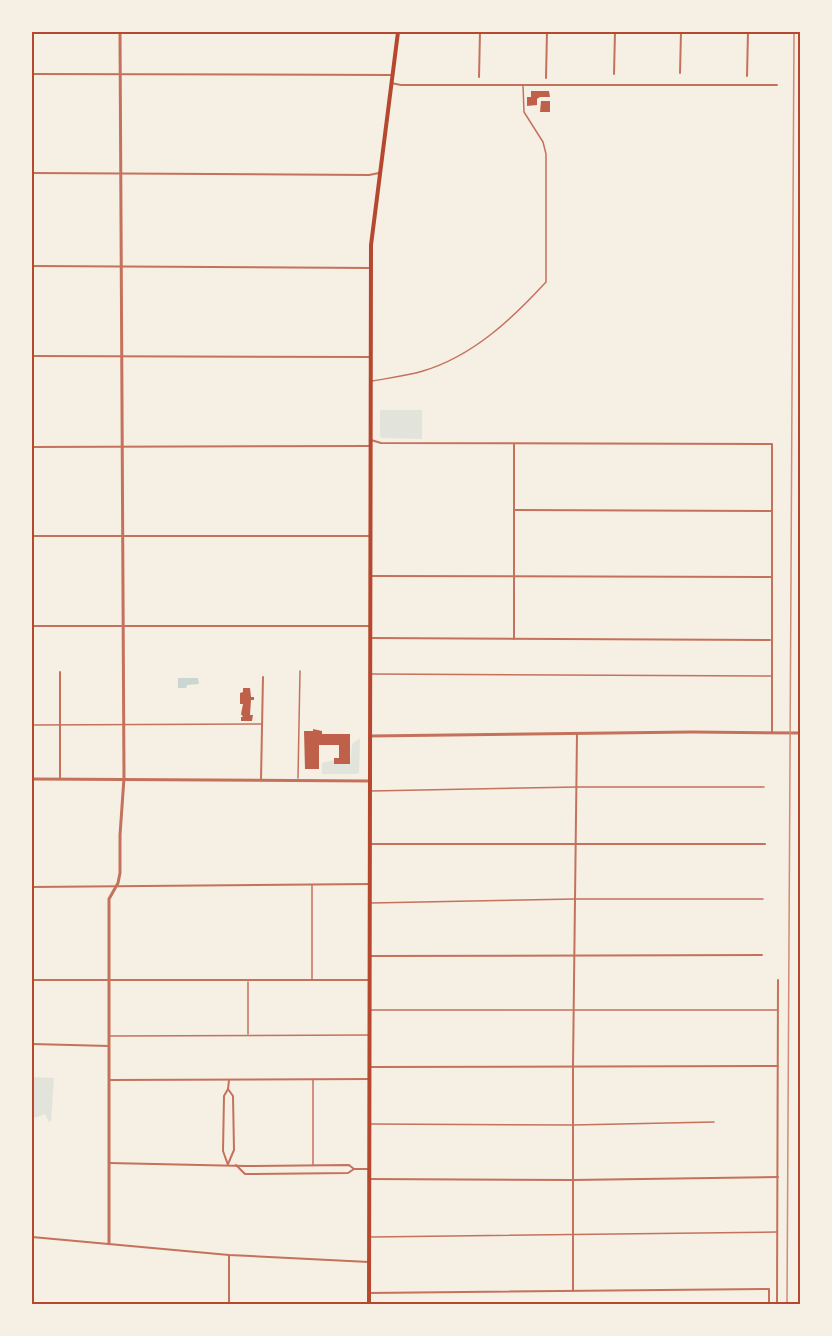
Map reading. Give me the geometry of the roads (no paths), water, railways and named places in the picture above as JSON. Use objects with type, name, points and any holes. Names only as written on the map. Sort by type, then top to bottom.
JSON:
[{"type":"main road","points":[[369,1305],[371,268],[372,230],[398,32]]},
{"type":"street","points":[[109,1243],[109,899],[120,873],[124,778],[120,32]]},
{"type":"street","points":[[479,77],[480,32]]},
{"type":"street","points":[[546,78],[547,32]]},
{"type":"street","points":[[614,74],[615,32]]},
{"type":"street","points":[[680,73],[681,32]]},
{"type":"street","points":[[747,76],[748,32]]},
{"type":"street","points":[[32,74],[392,75]]},
{"type":"street","points":[[391,83],[401,85],[777,85]]},
{"type":"street","points":[[32,173],[369,175],[380,173]]},
{"type":"street","points":[[32,266],[371,268]]},
{"type":"street","points":[[32,356],[371,357]]},
{"type":"street","points":[[371,440],[381,443],[772,444],[772,733]]},
{"type":"street","points":[[514,444],[514,639]]},
{"type":"street","points":[[32,447],[371,446]]},
{"type":"street","points":[[514,510],[771,511]]},
{"type":"street","points":[[32,536],[371,536]]},
{"type":"street","points":[[370,576],[771,577]]},
{"type":"street","points":[[32,626],[371,626]]},
{"type":"street","points":[[371,638],[771,640]]},
{"type":"street","points":[[60,672],[60,779]]},
{"type":"street","points":[[261,779],[263,676]]},
{"type":"street","points":[[573,1291],[573,1010],[577,734]]},
{"type":"street","points":[[370,736],[801,734]]},
{"type":"street","points":[[32,779],[370,781]]},
{"type":"street","points":[[370,844],[765,844]]},
{"type":"street","points":[[32,887],[370,884]]},
{"type":"street","points":[[370,956],[762,955]]},
{"type":"street","points":[[32,980],[370,980]]},
{"type":"street","points":[[777,1305],[778,980]]},
{"type":"street","points":[[32,1044],[109,1046]]},
{"type":"street","points":[[370,1066],[778,1066]]},
{"type":"street","points":[[228,1165],[223,1151],[224,1096],[228,1089],[229,1079]]},
{"type":"street","points":[[109,1080],[370,1079]]},
{"type":"street","points":[[228,1089],[233,1096],[234,1150],[228,1165]]},
{"type":"street","points":[[109,1163],[236,1166],[349,1165],[354,1169]]},
{"type":"street","points":[[236,1166],[245,1174],[348,1173],[354,1169],[369,1169]]},
{"type":"street","points":[[313,1166],[313,1174]]},
{"type":"street","points":[[369,1179],[573,1180],[778,1177]]},
{"type":"street","points":[[32,1237],[229,1255],[369,1262]]},
{"type":"street","points":[[229,1255],[229,1305]]},
{"type":"street","points":[[369,1293],[769,1289],[769,1305]]},
{"type":"lane","points":[[371,381],[424,371],[465,352],[506,323],[546,282],[546,154],[543,142],[524,112],[523,85]]},
{"type":"lane","points":[[298,779],[300,671]]},
{"type":"lane","points":[[371,674],[771,676]]},
{"type":"lane","points":[[32,724],[262,724]]},
{"type":"lane","points":[[370,791],[764,787]]},
{"type":"lane","points":[[312,885],[312,980]]},
{"type":"lane","points":[[370,903],[575,899],[763,899]]},
{"type":"lane","points":[[248,980],[248,1035]]},
{"type":"lane","points":[[370,1010],[778,1010]]},
{"type":"lane","points":[[109,1036],[370,1035]]},
{"type":"lane","points":[[312,1079],[313,1166]]},
{"type":"lane","points":[[369,1124],[573,1125],[714,1122]]},
{"type":"lane","points":[[370,1237],[778,1232]]},
{"type":"tram line","points":[[787,1304],[794,32]]}]
